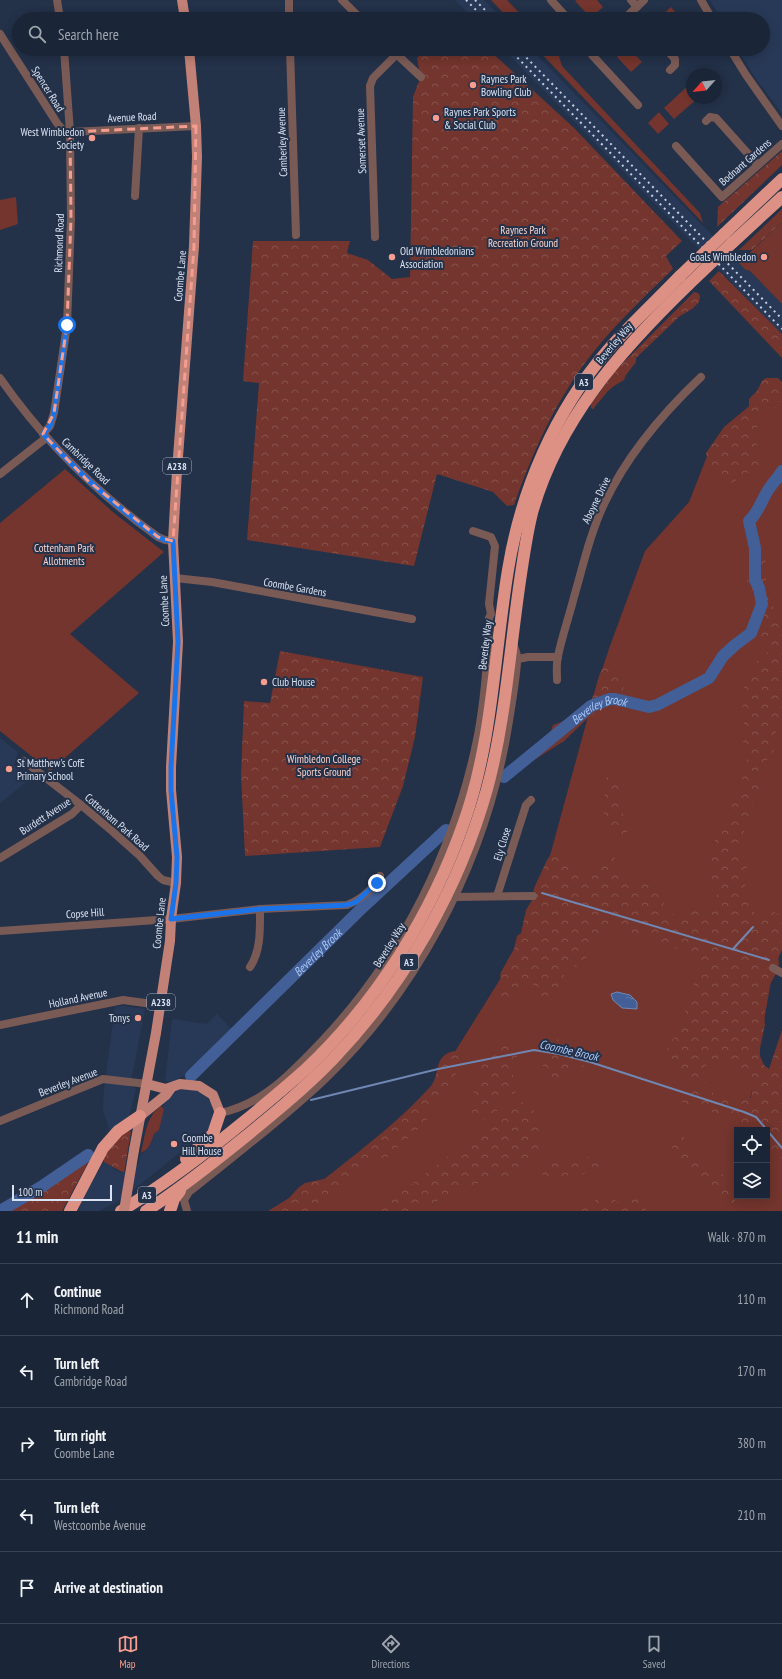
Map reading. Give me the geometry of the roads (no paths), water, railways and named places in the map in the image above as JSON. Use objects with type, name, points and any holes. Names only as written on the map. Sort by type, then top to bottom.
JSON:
[{"type":"highway","name":"Beverley Way","points":[[170,1199],[188,1182],[280,1109],[332,1060],[376,1008],[414,954],[457,871],[474,829],[486,791],[497,750],[526,544],[532,513],[547,470],[574,416],[617,358],[724,234],[782,179]]},
{"type":"highway","name":"Beverley Way","points":[[122,1211],[172,1178],[272,1099],[306,1068],[362,1006],[404,946],[424,913],[444,873],[465,820],[484,748],[490,714],[505,587],[515,534],[537,466],[556,425],[591,371],[608,350],[684,281],[732,243],[782,196]]},
{"type":"highway","points":[[172,1178],[183,1161],[213,1134],[220,1114],[226,1119],[237,1119],[272,1099]]},
{"type":"highway","points":[[70,1211],[103,1148],[118,1131],[140,1116]]},
{"type":"highway","points":[[160,1211],[170,1199]]},
{"type":"highway","points":[[170,1199],[170,1211]]},
{"type":"highway","name":"A3","points":[[146,1211],[170,1199]]},
{"type":"main road","points":[[182,0],[184,12]]},
{"type":"main road","name":"Coombe Lane","points":[[122,1211],[147,1084],[170,941],[171,919],[176,883],[177,857],[171,790],[172,743],[178,642],[173,541],[194,246],[197,165],[196,126],[190,56]]},
{"type":"main road","points":[[147,1084],[163,1089],[171,1088],[180,1084],[194,1084],[203,1088],[212,1095],[220,1114]]},
{"type":"main road","points":[[140,1116],[166,1095],[171,1088]]},
{"type":"street","points":[[57,0],[59,12]]},
{"type":"street","points":[[289,0],[289,12]]},
{"type":"street","points":[[342,0],[355,12]]},
{"type":"street","points":[[551,0],[562,12]]},
{"type":"street","points":[[631,0],[634,10],[644,0]]},
{"type":"street","points":[[701,0],[708,12]]},
{"type":"street","name":"Spencer Road","points":[[0,34],[12,53]]},
{"type":"street","name":"Spencer Road","points":[[14,56],[57,123],[62,129],[70,132]]},
{"type":"street","name":"Richmond Road","points":[[45,436],[54,413],[67,325],[72,218],[70,132],[65,56]]},
{"type":"street","name":"Camberley Avenue","points":[[290,56],[296,235]]},
{"type":"street","name":"Somerset Avenue","points":[[375,237],[370,86],[373,78],[391,56]]},
{"type":"street","points":[[398,56],[421,77]]},
{"type":"street","points":[[593,56],[638,105]]},
{"type":"street","points":[[670,70],[675,65],[675,59],[672,56]]},
{"type":"street","points":[[734,56],[782,126]]},
{"type":"street","points":[[706,121],[710,117],[716,118],[758,165]]},
{"type":"street","name":"Avenue Road","points":[[70,132],[196,126]]},
{"type":"street","points":[[135,196],[139,128]]},
{"type":"street","name":"Bodnant Gardens","points":[[676,146],[722,197],[782,144]]},
{"type":"street","name":"Aboyne Drive","points":[[557,680],[558,657],[586,554],[604,503],[616,482],[648,435],[681,396],[701,376]]},
{"type":"street","name":"Cambridge Road","points":[[0,378],[20,406],[45,436],[88,480],[158,537],[173,541]]},
{"type":"street","points":[[0,474],[45,436]]},
{"type":"street","name":"Beverley Way","points":[[473,531],[491,537],[494,546],[489,604],[491,614]]},
{"type":"street","name":"Coombe Gardens","points":[[175,578],[212,582],[412,619]]},
{"type":"street","name":"Beverley Way","points":[[220,1114],[239,1108],[269,1092],[306,1058],[360,997],[393,951],[413,915],[444,852],[458,813],[478,734],[485,686],[489,618],[498,606],[505,587]]},
{"type":"street","name":"Beverley Way","points":[[187,1211],[184,1200],[189,1192],[300,1102],[344,1059],[371,1029],[413,971],[454,897],[472,858],[495,788],[506,738],[518,659],[512,641]]},
{"type":"street","points":[[518,659],[528,657],[558,657]]},
{"type":"street","name":"Cottenham Park Road","points":[[24,761],[81,805],[140,856],[158,876],[163,880],[176,883]]},
{"type":"street","name":"Ely Close","points":[[497,896],[526,805],[531,800]]},
{"type":"street","name":"Burdett Avenue","points":[[0,858],[72,814],[81,805]]},
{"type":"street","name":"Copse Hill","points":[[0,931],[171,919],[260,909],[347,905],[356,902],[377,883],[380,876]]},
{"type":"street","points":[[454,897],[533,896]]},
{"type":"street","points":[[250,967],[257,955],[260,909]]},
{"type":"street","points":[[773,968],[782,973]]},
{"type":"street","name":"Holland Avenue","points":[[0,1025],[123,1000],[160,1005]]},
{"type":"street","name":"Beverley Avenue","points":[[0,1121],[103,1079],[147,1084]]},
{"type":"water","points":[[617,992],[630,995],[637,1002],[637,1009],[622,1008],[613,1000],[611,994]]},
{"type":"waterway","name":"Beverley Brook","points":[[504,777],[591,706],[610,699],[615,699],[649,707],[657,705],[709,678],[723,656],[751,633],[762,604],[759,588],[755,580],[755,548],[749,521],[756,513],[768,490],[782,471]]},
{"type":"waterway","name":"Beverley Brook","points":[[191,1076],[363,907],[446,830]]},
{"type":"waterway","points":[[542,893],[769,960]]},
{"type":"waterway","points":[[733,949],[753,927]]},
{"type":"waterway","name":"Coombe Brook","points":[[311,1100],[438,1069],[534,1050],[559,1054],[590,1062],[744,1112],[756,1117],[782,1148]]},
{"type":"waterway","name":"Beverley Brook","points":[[0,1211],[41,1187],[88,1155]]},
{"type":"railway","points":[[466,0],[478,12]]},
{"type":"railway","points":[[475,0],[487,12]]},
{"type":"railway","points":[[516,56],[782,329]]},
{"type":"railway","points":[[525,56],[782,319]]},
{"type":"place","name":"Raynes Park Bowling Club","points":[[473,85]]},
{"type":"place","name":"Raynes Park Sports & Social Club","points":[[436,118]]},
{"type":"place","name":"West Wimbledon Society","points":[[92,138]]},
{"type":"place","name":"Old Wimbledonians Association","points":[[392,257]]},
{"type":"place","name":"Goals Wimbledon","points":[[764,257]]},
{"type":"place","name":"Club House","points":[[264,682]]},
{"type":"place","name":"St Matthew's CofE Primary School","points":[[9,769]]},
{"type":"place","name":"Tonys","points":[[138,1018]]},
{"type":"place","name":"Coombe Hill House","points":[[174,1144]]},
{"type":"park label","name":"Raynes Park Recreation Ground","points":[[523,236]]},
{"type":"park label","name":"Cottenham Park Allotments","points":[[64,554]]},
{"type":"park label","name":"Wimbledon College Sports Ground","points":[[324,765]]}]
